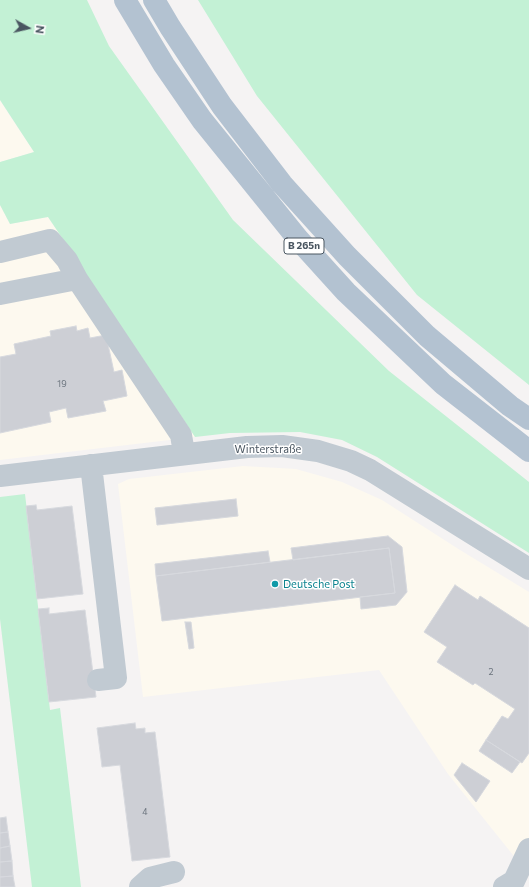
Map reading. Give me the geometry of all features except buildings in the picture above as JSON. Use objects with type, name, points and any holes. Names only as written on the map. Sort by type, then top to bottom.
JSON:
[{"type":"main road","name":"B 265n","points":[[125,0],[164,65],[202,120],[298,240],[346,292],[443,384],[529,452]]},
{"type":"main road","name":"B 265n","points":[[154,0],[222,106],[282,184],[347,256],[427,336],[510,406],[529,419]]},
{"type":"street","points":[[0,252],[50,240],[67,260],[77,279],[181,435],[184,453]]},
{"type":"street","points":[[0,294],[77,279]]},
{"type":"street","name":"Winterstraße","points":[[0,476],[184,453],[247,447],[282,446],[307,449],[332,454],[370,470],[529,568]]},
{"type":"street","points":[[91,465],[116,678],[98,680]]},
{"type":"street","points":[[504,887],[514,881],[529,849]]},
{"type":"street","points":[[140,887],[150,878],[174,872]]},
{"type":"shaded area","points":[[0,100],[10,116],[34,152],[0,162]]},
{"type":"shaded area","points":[[0,205],[10,224],[48,217],[195,437],[0,460]]},
{"type":"shaded area","points":[[243,466],[296,469],[342,482],[382,500],[529,592],[529,875],[448,774],[379,670],[143,697],[118,484],[129,479]]},
{"type":"green space","points":[[0,0],[87,0],[109,46],[233,220],[389,371],[529,482],[529,553],[377,457],[342,440],[300,432],[230,433],[195,437],[48,217],[10,224],[0,205],[0,162],[34,152],[0,100]]},
{"type":"green space","points":[[198,0],[529,0],[529,385],[417,295],[257,96]]},
{"type":"green space","points":[[25,494],[50,710],[60,708],[81,887],[32,887],[0,619],[0,497]]},
{"type":"place","name":"Deutsche Post","points":[[275,584]]}]
